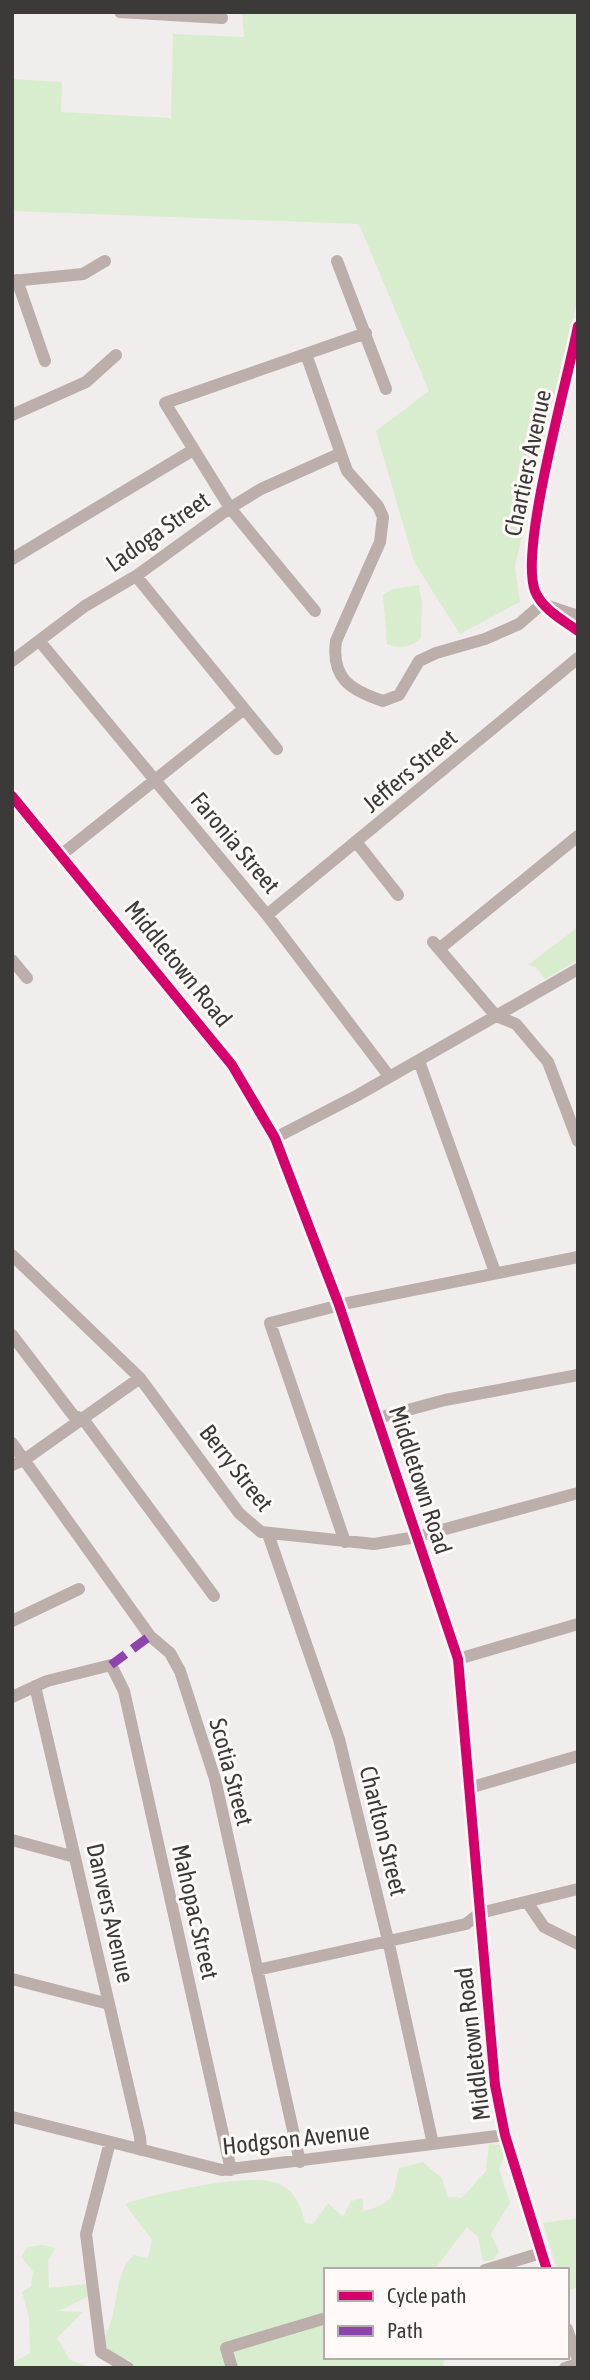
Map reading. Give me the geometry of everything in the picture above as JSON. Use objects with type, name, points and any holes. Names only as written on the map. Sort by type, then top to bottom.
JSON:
[{"type":"street","points":[[120,12],[222,18]]},
{"type":"street","points":[[45,361],[14,281],[83,274],[105,261]]},
{"type":"street","points":[[337,261],[386,389]]},
{"type":"street","name":"Chartiers Avenue","points":[[542,604],[530,574],[532,548],[578,326]]},
{"type":"street","points":[[315,611],[230,508],[165,403],[366,333]]},
{"type":"street","points":[[306,354],[339,454],[347,471],[378,506],[384,527],[336,641],[334,657],[346,684],[383,701],[399,695],[419,661],[436,653],[485,639],[519,624],[542,604]]},
{"type":"street","points":[[12,415],[86,382],[116,355]]},
{"type":"street","points":[[12,559],[193,450]]},
{"type":"street","name":"Ladoga Street","points":[[12,661],[41,643],[85,606],[135,576],[261,488],[339,454]]},
{"type":"street","points":[[135,576],[277,749]]},
{"type":"street","points":[[542,604],[578,616]]},
{"type":"street","points":[[542,604],[578,631]]},
{"type":"street","name":"Faronia Street","points":[[41,643],[267,915],[389,1076]]},
{"type":"street","name":"Jeffers Street","points":[[267,915],[578,658]]},
{"type":"street","points":[[61,855],[244,709]]},
{"type":"street","name":"Middletown Road","points":[[12,796],[232,1065],[275,1138],[339,1306],[458,1659],[495,2085],[505,2135],[546,2268]]},
{"type":"street","points":[[578,835],[436,946],[496,1016],[516,1024],[548,1062],[578,1141]]},
{"type":"street","points":[[357,843],[398,895]]},
{"type":"street","points":[[12,960],[27,978]]},
{"type":"street","points":[[275,1138],[578,970]]},
{"type":"street","points":[[419,1060],[495,1272]]},
{"type":"street","name":"Berry Street","points":[[12,1255],[140,1378],[239,1514],[255,1528],[268,1534],[373,1544],[416,1537],[578,1493]]},
{"type":"street","points":[[345,1542],[270,1323],[495,1272],[578,1257]]},
{"type":"street","points":[[12,1335],[73,1415],[83,1419],[214,1596]]},
{"type":"street","points":[[378,1418],[445,1400],[578,1375]]},
{"type":"street","points":[[18,1463],[140,1378]]},
{"type":"street","name":"Scotia Street","points":[[12,1443],[18,1463],[150,1636],[170,1653],[180,1671],[215,1779],[299,2162]]},
{"type":"street","name":"Charlton Street","points":[[268,1534],[339,1739],[388,1940],[433,2144]]},
{"type":"street","points":[[12,1621],[79,1589]]},
{"type":"street","points":[[458,1659],[578,1624]]},
{"type":"street","name":"Mahopac Street","points":[[35,1686],[111,1665],[124,1691],[231,2170]]},
{"type":"street","points":[[12,1698],[35,1686]]},
{"type":"street","name":"Danvers Avenue","points":[[35,1686],[141,2150]]},
{"type":"street","points":[[469,1788],[578,1756]]},
{"type":"street","points":[[12,1840],[75,1857]]},
{"type":"street","points":[[257,1970],[466,1924],[480,1913],[578,1889]]},
{"type":"street","points":[[527,1902],[544,1927],[578,1944]]},
{"type":"street","points":[[12,1979],[109,2004]]},
{"type":"street","name":"Hodgson Avenue","points":[[12,2117],[231,2170],[505,2135]]},
{"type":"street","points":[[110,2142],[86,2234],[102,2352],[128,2368]]},
{"type":"street","points":[[492,2268],[541,2253]]},
{"type":"street","points":[[232,2368],[226,2348],[324,2319]]},
{"type":"street","points":[[565,2368],[578,2362],[569,2335]]},
{"type":"green space","points":[[242,12],[578,12],[578,297],[515,566],[520,602],[460,634],[414,562],[376,431],[429,391],[359,224],[12,211],[12,79],[62,82],[61,112],[171,118],[173,34],[244,37]]},
{"type":"green space","points":[[419,585],[422,604],[421,638],[405,647],[387,644],[383,595],[392,589]]},
{"type":"green space","points":[[578,927],[578,960],[545,979],[536,967],[528,965]]},
{"type":"green space","points":[[489,2144],[501,2145],[504,2156],[499,2169],[510,2203],[491,2234],[499,2252],[493,2260],[483,2261],[478,2237],[467,2227],[436,2268],[324,2268],[324,2359],[446,2359],[443,2362],[444,2368],[134,2368],[129,2360],[112,2354],[104,2345],[102,2340],[112,2319],[122,2273],[134,2255],[148,2258],[152,2240],[125,2204],[203,2185],[248,2180],[266,2181],[279,2184],[290,2191],[299,2205],[305,2223],[313,2224],[328,2203],[343,2217],[351,2201],[363,2198],[363,2211],[386,2202],[393,2192],[399,2168],[423,2162],[442,2179],[448,2197],[462,2198],[486,2171]]},
{"type":"green space","points":[[578,2218],[578,2287],[569,2290],[569,2268],[556,2268],[543,2223]]},
{"type":"green space","points":[[43,2245],[55,2248],[48,2261],[49,2288],[86,2284],[89,2296],[59,2311],[83,2312],[57,2338],[70,2360],[93,2368],[12,2368],[12,2363],[30,2353],[29,2317],[22,2292],[31,2286],[33,2271],[21,2257],[28,2247]]},
{"type":"marked path","points":[[111,1665],[150,1636]]},
{"type":"cycle path","points":[[578,326],[539,502],[532,569],[538,597],[554,614],[578,631]]},
{"type":"cycle path","points":[[12,796],[232,1065],[275,1138],[339,1305],[458,1659],[495,2085],[505,2135],[546,2268]]}]
